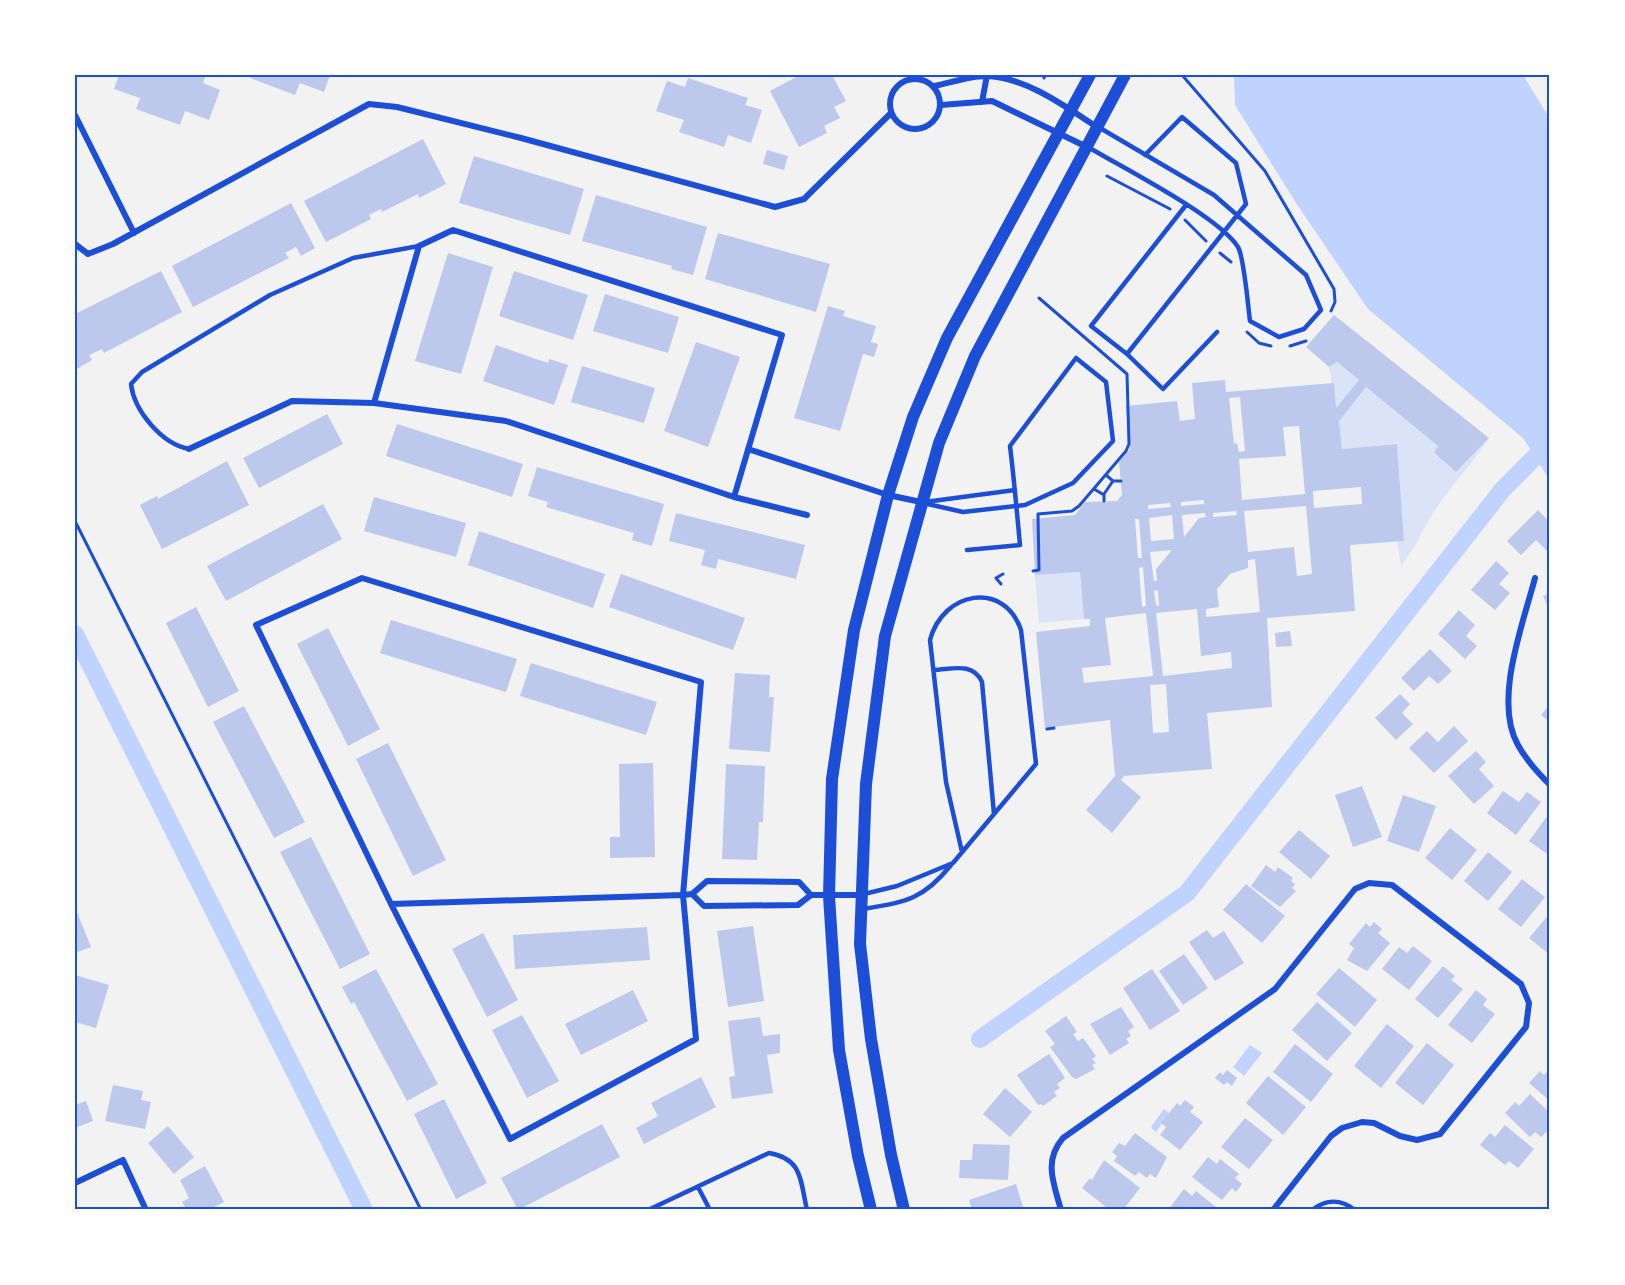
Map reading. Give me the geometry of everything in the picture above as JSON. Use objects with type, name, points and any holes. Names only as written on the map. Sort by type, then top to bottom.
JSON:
[{"type":"main road","points":[[871,1210],[859,1164],[839,1050],[830,896],[835,760],[854,630],[888,495],[913,417],[947,338],[1090,75]]},
{"type":"main road","points":[[904,1210],[891,1155],[871,1039],[860,944],[860,895],[866,784],[885,636],[939,443],[975,356],[1125,75]]},
{"type":"street","points":[[982,102],[987,75]]},
{"type":"street","points":[[934,86],[941,105],[933,122],[914,129],[904,127],[891,113],[891,93],[905,78],[916,78],[934,86],[987,75],[1015,82],[1072,110],[1097,127]]},
{"type":"street","points":[[941,105],[992,101],[1087,147]]},
{"type":"street","points":[[75,244],[88,254],[134,233],[369,104],[398,107],[521,138],[775,207],[804,199],[891,113]]},
{"type":"street","points":[[75,115],[134,233]]},
{"type":"street","points":[[374,403],[419,246],[453,230],[782,335],[734,497]]},
{"type":"street","points":[[189,449],[292,401],[374,403],[506,421],[734,497],[807,516]]},
{"type":"street","points":[[748,449],[888,495],[921,502]]},
{"type":"street","points":[[362,578],[701,682],[683,895],[696,1039],[510,1139],[391,904],[256,625],[362,578]]},
{"type":"street","points":[[1535,578],[1515,652],[1507,704],[1516,744],[1535,770],[1550,785]]},
{"type":"street","points":[[391,904],[683,895],[692,894],[707,881],[799,882],[812,895]]},
{"type":"street","points":[[1061,1210],[1050,1170],[1055,1148],[1072,1130],[1275,989],[1346,898],[1359,886],[1374,882],[1392,885],[1521,984],[1529,1003],[1526,1027],[1440,1134],[1418,1140],[1404,1137],[1368,1122],[1342,1128],[1329,1138],[1273,1210]]},
{"type":"street","points":[[692,894],[704,906],[798,905],[812,895],[860,895]]},
{"type":"street","points":[[75,1183],[123,1160],[146,1210]]},
{"type":"lane","points":[[1127,354],[1246,204],[1236,163],[1182,117],[1145,155]]},
{"type":"lane","points":[[1087,147],[1186,205],[1223,232],[1239,249],[1250,321],[1279,337],[1304,329],[1321,310],[1306,275],[1214,195],[1097,127]]},
{"type":"lane","points":[[1186,205],[1091,326],[1127,354],[1163,389],[1217,332]]},
{"type":"lane","points":[[189,449],[177,447],[163,439],[132,396],[131,384],[142,372],[270,295],[353,258],[419,246]]},
{"type":"lane","points":[[921,502],[963,512],[1016,506],[1025,505],[1073,483],[1113,441],[1106,382],[1076,358],[1010,446],[1015,490],[1016,506],[1020,545],[967,550]]},
{"type":"lane","points":[[921,502],[1015,490]]},
{"type":"lane","points":[[860,909],[913,899],[934,886],[1036,764],[1022,630],[1017,617],[1008,605],[982,598],[967,598],[953,604],[943,612],[933,629],[930,640],[946,782],[962,852]]},
{"type":"lane","points":[[934,670],[969,668],[982,682],[994,814]]},
{"type":"lane","points":[[860,895],[897,886],[952,863]]},
{"type":"lane","points":[[648,1210],[769,1153],[791,1159],[796,1166],[807,1210]]},
{"type":"lane","points":[[698,1187],[710,1210]]},
{"type":"lane","points":[[1312,1210],[1323,1203],[1333,1201],[1346,1203],[1355,1210]]},
{"type":"path","points":[[1107,176],[1179,214],[1212,247]]},
{"type":"path","points":[[1033,571],[1039,570],[1038,514],[1072,510],[1094,489],[1128,448],[1127,374],[1039,298]]},
{"type":"path","points":[[1106,475],[1113,481],[1121,481]]},
{"type":"path","points":[[1104,501],[1104,495],[1113,481]]},
{"type":"path","points":[[1094,489],[1104,495]]},
{"type":"path","points":[[75,521],[420,1210]]},
{"type":"path","points":[[1000,584],[996,578],[1003,574]]},
{"type":"path","points":[[1047,729],[1054,728]]},
{"type":"shaded area","points":[[1337,362],[1359,380],[1336,408],[1329,367]]},
{"type":"shaded area","points":[[1366,387],[1438,446],[1434,454],[1456,472],[1489,438],[1430,518],[1401,566],[1397,541],[1404,541],[1397,444],[1342,449],[1339,421]]},
{"type":"shaded area","points":[[1080,572],[1084,619],[1039,623],[1035,575]]},
{"type":"water","points":[[1234,75],[1523,75],[1550,119],[1550,481],[1523,438],[1368,309],[1296,203],[1235,105]]},
{"type":"water","points":[[1250,1045],[1262,1053],[1244,1076],[1233,1067]]},
{"type":"water","points":[[1164,1109],[1169,1113],[1156,1132],[1151,1127]]},
{"type":"building","points":[[119,75],[200,75],[205,77],[203,83],[220,90],[209,120],[185,111],[180,125],[136,109],[140,98],[114,89]]},
{"type":"building","points":[[251,75],[330,75],[324,92],[300,83],[295,95],[250,78]]},
{"type":"building","points":[[800,75],[832,75],[846,101],[834,107],[840,118],[824,126],[827,133],[799,147],[770,91]]},
{"type":"building","points":[[688,78],[748,98],[745,105],[762,110],[751,143],[728,135],[724,147],[679,132],[684,120],[656,111],[667,81],[685,87]]},
{"type":"building","points":[[423,139],[446,184],[419,198],[418,194],[382,212],[381,209],[369,215],[371,219],[326,242],[304,201]]},
{"type":"building","points":[[767,150],[788,156],[784,170],[763,164]]},
{"type":"building","points":[[474,156],[584,189],[570,235],[459,203]]},
{"type":"building","points":[[596,195],[707,227],[693,275],[671,269],[672,266],[582,241]]},
{"type":"building","points":[[291,203],[315,248],[301,256],[296,247],[285,253],[289,258],[193,307],[172,266]]},
{"type":"building","points":[[718,233],[830,264],[816,312],[705,279]]},
{"type":"building","points":[[448,253],[493,267],[461,374],[415,361]]},
{"type":"building","points":[[161,271],[182,312],[104,353],[102,349],[89,355],[92,360],[75,370],[75,314]]},
{"type":"building","points":[[514,271],[588,295],[573,340],[499,316]]},
{"type":"building","points":[[605,294],[679,317],[668,353],[593,331]]},
{"type":"building","points":[[828,306],[845,311],[843,316],[876,326],[871,342],[878,344],[874,357],[863,354],[840,431],[794,418]]},
{"type":"building","points":[[1334,315],[1489,438],[1456,472],[1434,453],[1438,446],[1366,387],[1339,421],[1342,449],[1397,444],[1404,541],[1350,545],[1355,611],[1267,618],[1272,707],[1207,713],[1212,769],[1124,776],[1121,780],[1141,797],[1112,833],[1086,810],[1115,776],[1110,720],[1045,728],[1036,632],[1090,626],[1090,619],[1084,619],[1080,572],[1035,575],[1032,519],[1075,515],[1085,502],[1117,501],[1122,495],[1119,462],[1130,449],[1126,406],[1177,401],[1180,421],[1195,419],[1192,383],[1225,380],[1226,392],[1334,383],[1336,408],[1359,380],[1337,362],[1329,367],[1306,347]],"holes":[[[1240,397],[1245,451],[1239,452],[1237,443],[1234,444],[1229,398]],[[1299,426],[1305,494],[1242,500],[1239,459],[1286,456],[1283,427]],[[1361,487],[1362,504],[1314,508],[1313,491]],[[1204,500],[1204,504],[1181,506],[1181,502]],[[1170,503],[1171,507],[1148,509],[1148,505]],[[1306,506],[1312,574],[1297,576],[1294,547],[1248,552],[1244,511]],[[1236,511],[1237,515],[1213,517],[1213,513]],[[1205,513],[1206,517],[1199,518],[1184,537],[1182,515]],[[1172,515],[1174,539],[1151,541],[1149,518]],[[1135,519],[1139,519],[1142,558],[1138,558]],[[1172,550],[1156,569],[1157,581],[1154,581],[1150,552]],[[1255,559],[1260,612],[1206,617],[1206,609],[1219,607],[1217,589],[1230,574],[1248,568],[1248,560]],[[1143,567],[1146,606],[1142,607],[1139,568]],[[1158,590],[1159,606],[1156,605],[1154,591]],[[1197,609],[1201,656],[1231,652],[1232,668],[1163,676],[1156,613]],[[1146,613],[1153,676],[1084,683],[1082,668],[1111,665],[1105,618]],[[1166,684],[1169,732],[1153,733],[1150,685]]]},
{"type":"building","points":[[696,342],[740,357],[708,447],[664,431]]},
{"type":"building","points":[[496,345],[548,363],[549,359],[568,365],[554,405],[483,381]]},
{"type":"building","points":[[582,366],[655,388],[644,423],[571,402]]},
{"type":"building","points":[[327,414],[343,444],[259,488],[243,458]]},
{"type":"building","points":[[397,424],[523,464],[512,497],[386,456]]},
{"type":"building","points":[[227,461],[249,505],[162,549],[140,505],[157,496],[158,499]]},
{"type":"building","points":[[537,467],[664,504],[652,546],[632,540],[634,533],[546,507],[548,502],[528,496]]},
{"type":"building","points":[[374,497],[466,523],[456,557],[364,531]]},
{"type":"building","points":[[323,504],[342,539],[226,601],[207,566]]},
{"type":"building","points":[[1538,510],[1550,523],[1550,548],[1547,551],[1536,540],[1521,555],[1507,541]]},
{"type":"building","points":[[676,513],[805,545],[796,579],[718,559],[716,569],[701,565],[705,550],[669,541]]},
{"type":"building","points":[[479,531],[605,574],[593,608],[468,565]]},
{"type":"building","points":[[1496,561],[1509,573],[1499,584],[1510,593],[1495,610],[1471,590]]},
{"type":"building","points":[[621,574],[745,618],[733,650],[609,607]]},
{"type":"building","points":[[1550,593],[1550,611],[1543,596]]},
{"type":"building","points":[[196,607],[239,691],[208,707],[166,623]]},
{"type":"building","points":[[1459,610],[1475,625],[1466,636],[1477,646],[1465,659],[1438,634]]},
{"type":"building","points":[[391,620],[517,659],[506,692],[380,653]]},
{"type":"building","points":[[328,628],[380,729],[348,746],[297,644]]},
{"type":"building","points":[[1290,631],[1292,646],[1276,647],[1275,633]]},
{"type":"building","points":[[1430,649],[1452,671],[1438,684],[1429,676],[1414,691],[1401,678]]},
{"type":"building","points":[[531,663],[657,702],[646,735],[520,696]]},
{"type":"building","points":[[735,673],[770,675],[769,697],[774,697],[770,752],[729,749]]},
{"type":"building","points":[[1400,694],[1410,704],[1402,713],[1413,724],[1396,740],[1375,718]]},
{"type":"building","points":[[1550,704],[1550,722],[1541,715]]},
{"type":"building","points":[[244,706],[305,822],[274,838],[213,722]]},
{"type":"building","points":[[1454,726],[1468,741],[1434,773],[1409,748],[1427,731],[1438,742]]},
{"type":"building","points":[[388,743],[446,860],[413,876],[356,759]]},
{"type":"building","points":[[1476,751],[1486,762],[1479,769],[1494,786],[1474,804],[1448,776]]},
{"type":"building","points":[[653,763],[655,857],[610,858],[610,837],[620,837],[619,764]]},
{"type":"building","points":[[726,764],[765,766],[763,822],[759,822],[757,860],[722,859]]},
{"type":"building","points":[[1362,786],[1382,837],[1353,847],[1335,795]]},
{"type":"building","points":[[1503,791],[1519,802],[1527,792],[1541,802],[1516,835],[1487,813]]},
{"type":"building","points":[[1403,795],[1436,806],[1419,852],[1387,841]]},
{"type":"building","points":[[1550,812],[1550,856],[1529,841]]},
{"type":"building","points":[[1450,828],[1477,850],[1452,880],[1425,858]]},
{"type":"building","points":[[1299,830],[1330,856],[1311,879],[1279,852]]},
{"type":"building","points":[[311,837],[370,954],[340,969],[280,852]]},
{"type":"building","points":[[1488,852],[1512,872],[1488,901],[1464,881]]},
{"type":"building","points":[[1266,865],[1275,872],[1278,867],[1293,878],[1291,881],[1295,884],[1292,888],[1296,891],[1280,907],[1251,886]]},
{"type":"building","points":[[1522,879],[1545,897],[1521,927],[1498,909]]},
{"type":"building","points":[[1246,884],[1285,916],[1262,943],[1223,910]]},
{"type":"building","points":[[77,912],[91,947],[75,953],[75,913]]},
{"type":"building","points":[[1550,913],[1550,955],[1529,938]]},
{"type":"building","points":[[1374,922],[1382,929],[1378,933],[1390,943],[1367,971],[1347,960],[1354,948],[1349,944],[1366,923],[1370,927]]},
{"type":"building","points":[[753,926],[764,1001],[728,1007],[717,931]]},
{"type":"building","points":[[647,927],[650,960],[515,969],[513,935]]},
{"type":"building","points":[[1207,930],[1213,938],[1224,931],[1244,963],[1215,981],[1189,942]]},
{"type":"building","points":[[483,933],[518,1000],[487,1017],[452,949]]},
{"type":"building","points":[[1413,946],[1432,961],[1409,990],[1382,969],[1399,947],[1407,953]]},
{"type":"building","points":[[1184,954],[1208,988],[1183,1005],[1159,971]]},
{"type":"building","points":[[1443,966],[1455,976],[1451,980],[1463,989],[1438,1018],[1415,999]]},
{"type":"building","points":[[1339,968],[1377,1000],[1355,1027],[1316,994]]},
{"type":"building","points":[[376,969],[438,1084],[407,1101],[354,1002],[351,1004],[342,987]]},
{"type":"building","points":[[1152,969],[1180,1011],[1150,1030],[1123,988]]},
{"type":"building","points":[[75,975],[109,985],[96,1028],[75,1022]]},
{"type":"building","points":[[633,990],[648,1021],[581,1055],[565,1024]]},
{"type":"building","points":[[1476,990],[1487,999],[1483,1005],[1495,1014],[1472,1043],[1448,1025]]},
{"type":"building","points":[[1317,1002],[1352,1033],[1327,1061],[1292,1030]]},
{"type":"building","points":[[1121,1007],[1134,1027],[1128,1031],[1131,1036],[1126,1039],[1129,1043],[1110,1055],[1090,1024]]},
{"type":"building","points":[[522,1015],[559,1081],[527,1098],[492,1030]]},
{"type":"building","points":[[1066,1016],[1077,1032],[1073,1034],[1078,1041],[1083,1038],[1096,1056],[1092,1059],[1096,1063],[1092,1065],[1095,1069],[1076,1079],[1072,1077],[1050,1047],[1055,1044],[1045,1031]]},
{"type":"building","points":[[760,1017],[763,1036],[780,1034],[780,1053],[767,1055],[773,1093],[732,1099],[729,1077],[735,1076],[728,1021]]},
{"type":"building","points":[[1387,1024],[1414,1046],[1381,1088],[1354,1066]]},
{"type":"building","points":[[1427,1043],[1454,1065],[1423,1105],[1395,1083]]},
{"type":"building","points":[[1295,1044],[1333,1074],[1311,1102],[1273,1072]]},
{"type":"building","points":[[1049,1054],[1065,1078],[1057,1084],[1060,1088],[1054,1092],[1057,1096],[1043,1106],[1038,1105],[1017,1075]]},
{"type":"building","points":[[1550,1068],[1550,1101],[1529,1083],[1540,1071],[1544,1075]]},
{"type":"building","points":[[1227,1070],[1237,1078],[1232,1086],[1227,1082],[1224,1085],[1215,1078],[1220,1072],[1223,1075]]},
{"type":"building","points":[[1268,1076],[1306,1107],[1283,1135],[1246,1103]]},
{"type":"building","points":[[701,1077],[716,1107],[644,1144],[636,1128],[658,1116],[651,1103]]},
{"type":"building","points":[[113,1085],[143,1091],[141,1100],[151,1102],[145,1129],[105,1121]]},
{"type":"building","points":[[1005,1088],[1032,1112],[1010,1137],[983,1114]]},
{"type":"building","points":[[1530,1094],[1550,1113],[1550,1128],[1541,1137],[1535,1132],[1530,1137],[1505,1113],[1515,1102],[1519,1106]]},
{"type":"building","points":[[444,1099],[487,1183],[456,1199],[414,1114]]},
{"type":"building","points":[[1185,1100],[1194,1107],[1190,1112],[1203,1122],[1180,1150],[1160,1135],[1166,1127],[1161,1123],[1177,1103],[1180,1106]]},
{"type":"building","points":[[86,1101],[93,1121],[75,1128],[75,1105]]},
{"type":"building","points":[[1245,1118],[1273,1140],[1249,1169],[1221,1147]]},
{"type":"building","points":[[602,1124],[620,1157],[518,1210],[501,1178]]},
{"type":"building","points":[[1505,1125],[1534,1149],[1518,1168],[1509,1161],[1505,1165],[1480,1145],[1490,1133],[1495,1137]]},
{"type":"building","points":[[168,1126],[194,1157],[174,1174],[148,1143]]},
{"type":"building","points":[[1135,1133],[1167,1157],[1156,1178],[1150,1174],[1147,1178],[1139,1172],[1135,1176],[1114,1161],[1117,1156],[1112,1152],[1119,1143],[1125,1146]]},
{"type":"building","points":[[973,1144],[1010,1145],[1008,1180],[959,1178],[960,1160],[972,1160]]},
{"type":"building","points":[[1208,1157],[1217,1164],[1220,1159],[1239,1174],[1235,1178],[1242,1184],[1236,1192],[1232,1188],[1222,1200],[1192,1177]]},
{"type":"building","points":[[1104,1160],[1140,1188],[1123,1210],[1110,1210],[1082,1188],[1090,1178],[1092,1180]]},
{"type":"building","points":[[205,1166],[224,1202],[208,1210],[187,1210],[182,1202],[189,1198],[180,1180]]},
{"type":"building","points":[[1016,1184],[1024,1210],[972,1210],[969,1200]]},
{"type":"building","points":[[1184,1189],[1192,1196],[1196,1191],[1216,1207],[1214,1210],[1168,1210]]},
{"type":"waterway","points":[[980,1039],[1187,893],[1503,489],[1535,457]]},
{"type":"waterway","points":[[75,634],[364,1210]]}]
